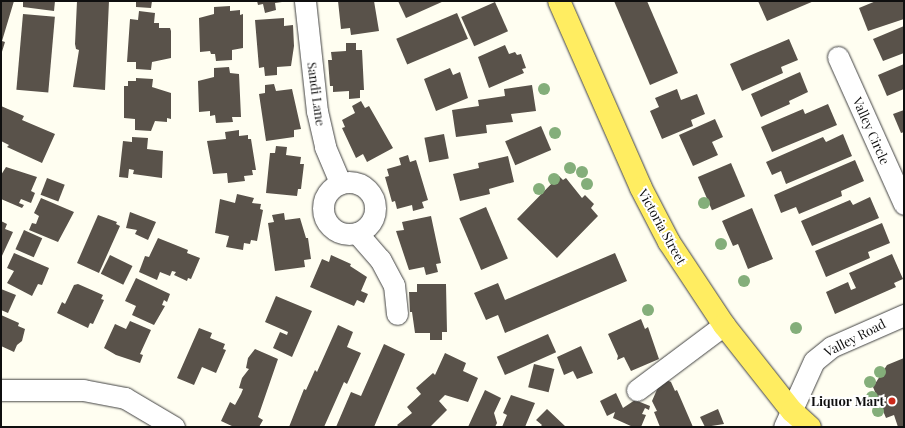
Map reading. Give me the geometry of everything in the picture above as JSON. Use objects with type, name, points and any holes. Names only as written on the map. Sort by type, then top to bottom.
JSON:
[{"type":"main road","name":"Victoria Street","points":[[559,1],[640,188],[669,242],[788,419],[810,427]]},
{"type":"street","name":"Sandi Lane","points":[[305,1],[317,111],[325,147],[340,183]]},
{"type":"street","name":"Valley Circle","points":[[838,57],[904,204]]},
{"type":"street","points":[[340,183],[360,184],[373,199],[375,210],[372,220],[366,228],[357,233],[347,234],[337,232],[324,217],[322,207],[325,197],[331,188],[340,183]]},
{"type":"street","points":[[357,233],[380,260],[394,285],[398,314]]},
{"type":"street","name":"Valley Road","points":[[788,419],[814,361],[831,347],[904,315]]},
{"type":"street","points":[[637,390],[724,325]]},
{"type":"street","points":[[1,390],[83,390],[125,398],[174,427]]},
{"type":"building","points":[[1,1],[14,1],[2,41],[5,42],[1,55]]},
{"type":"building","points":[[23,1],[55,1],[54,11],[23,7]]},
{"type":"building","points":[[77,1],[109,1],[105,90],[73,87],[79,50],[76,49],[75,44]]},
{"type":"building","points":[[136,1],[152,1],[151,8],[136,7]]},
{"type":"building","points":[[257,1],[282,2],[275,3],[276,10],[265,13],[263,4],[258,5]]},
{"type":"building","points":[[338,1],[374,1],[379,31],[351,35],[350,28],[341,29]]},
{"type":"building","points":[[398,1],[444,1],[406,18]]},
{"type":"building","points":[[614,1],[647,1],[678,73],[650,85]]},
{"type":"building","points":[[758,1],[814,1],[767,21]]},
{"type":"building","points":[[876,1],[904,1],[904,19],[868,31],[859,8]]},
{"type":"building","points":[[495,2],[508,31],[474,46],[461,17]]},
{"type":"building","points":[[230,6],[230,11],[240,10],[240,15],[243,14],[243,48],[232,50],[232,60],[216,61],[215,54],[211,54],[210,51],[200,52],[199,18],[214,14],[214,7]]},
{"type":"building","points":[[139,11],[155,13],[154,23],[159,23],[159,28],[170,28],[171,31],[171,58],[152,62],[151,70],[136,69],[136,62],[127,62],[130,19],[138,20]]},
{"type":"building","points":[[457,13],[468,39],[407,65],[396,39]]},
{"type":"building","points":[[23,14],[55,17],[48,92],[16,90]]},
{"type":"building","points":[[284,18],[284,26],[293,25],[294,46],[291,66],[277,67],[277,75],[265,76],[264,67],[259,68],[255,20]]},
{"type":"building","points":[[904,26],[904,53],[883,61],[873,39]]},
{"type":"building","points":[[789,39],[798,60],[781,67],[783,73],[742,91],[730,64]]},
{"type":"building","points":[[346,43],[356,43],[356,50],[362,50],[364,90],[360,90],[360,98],[349,99],[349,91],[333,92],[333,86],[330,86],[328,60],[332,60],[331,52],[346,51]]},
{"type":"building","points":[[505,45],[509,54],[515,52],[517,55],[521,54],[526,68],[522,69],[524,73],[489,88],[478,57]]},
{"type":"building","points":[[904,64],[904,89],[887,96],[878,75]]},
{"type":"building","points":[[229,67],[230,73],[239,74],[241,117],[232,117],[233,122],[216,123],[215,115],[210,116],[210,111],[199,112],[198,81],[214,77],[214,68]]},
{"type":"building","points":[[450,68],[453,75],[460,72],[468,98],[436,111],[424,79]]},
{"type":"building","points":[[800,72],[808,92],[789,101],[790,104],[761,117],[751,94]]},
{"type":"building","points":[[136,78],[153,79],[152,87],[171,93],[171,119],[167,118],[167,122],[155,121],[151,131],[135,130],[135,119],[124,118],[124,86],[128,86],[128,81],[136,81]]},
{"type":"building","points":[[274,84],[276,91],[292,89],[301,129],[294,130],[294,137],[266,141],[259,94],[265,93],[265,85]]},
{"type":"building","points":[[532,85],[536,111],[511,114],[513,122],[486,125],[487,133],[456,137],[452,110],[479,106],[478,100],[505,96],[504,89]]},
{"type":"building","points":[[677,89],[681,100],[697,94],[705,114],[691,120],[693,126],[662,139],[650,111],[659,107],[655,98]]},
{"type":"building","points":[[361,101],[365,108],[369,106],[393,148],[367,162],[363,154],[356,158],[342,128],[345,127],[342,120],[355,113],[352,106]]},
{"type":"building","points":[[828,104],[837,125],[772,152],[761,127],[803,109],[805,114]]},
{"type":"building","points":[[1,106],[24,116],[22,120],[55,134],[42,163],[7,147],[9,145],[1,141]]},
{"type":"building","points":[[904,110],[904,132],[901,133],[893,114]]},
{"type":"building","points":[[715,119],[723,137],[712,142],[718,155],[693,166],[679,135]]},
{"type":"building","points":[[541,126],[551,150],[515,165],[505,141]]},
{"type":"building","points":[[239,130],[239,136],[248,135],[248,139],[251,139],[256,170],[252,170],[253,175],[244,176],[245,181],[228,183],[227,173],[213,174],[207,141],[226,139],[225,132]]},
{"type":"building","points":[[444,134],[449,159],[429,162],[424,138]]},
{"type":"building","points":[[843,134],[852,156],[786,184],[781,171],[772,175],[766,162],[823,137],[826,142]]},
{"type":"building","points":[[132,137],[148,138],[147,149],[163,151],[162,178],[133,174],[134,170],[129,169],[128,178],[119,177],[123,141],[132,142]]},
{"type":"building","points":[[276,146],[287,147],[286,155],[301,157],[300,164],[304,164],[301,189],[298,189],[297,196],[266,193],[270,153],[275,153]]},
{"type":"building","points":[[408,155],[410,162],[416,160],[428,200],[422,202],[424,208],[413,211],[412,205],[397,209],[395,201],[392,202],[385,177],[389,176],[387,169],[401,165],[399,158]]},
{"type":"building","points":[[508,156],[514,182],[489,189],[490,194],[460,201],[453,174],[479,168],[478,163]]},
{"type":"building","points":[[855,160],[864,181],[841,191],[842,196],[799,214],[796,207],[781,213],[774,195]]},
{"type":"building","points":[[731,163],[745,196],[712,210],[698,177]]},
{"type":"building","points":[[6,167],[37,177],[31,191],[35,193],[31,203],[21,199],[19,203],[24,205],[22,208],[1,199],[1,175]]},
{"type":"building","points":[[559,176],[563,180],[566,178],[582,198],[585,195],[594,204],[591,208],[598,216],[557,258],[517,219]]},
{"type":"building","points":[[47,178],[65,185],[58,202],[41,195]]},
{"type":"building","points":[[237,194],[254,198],[252,203],[261,204],[260,209],[263,210],[257,241],[251,240],[250,244],[244,243],[243,250],[226,247],[229,236],[215,233],[220,199],[235,203]]},
{"type":"building","points":[[870,197],[879,218],[812,246],[801,221],[850,200],[853,205]]},
{"type":"building","points":[[41,198],[74,212],[58,242],[29,230],[32,223],[36,224],[39,216],[34,213]]},
{"type":"building","points":[[486,207],[508,259],[481,270],[459,218]]},
{"type":"building","points":[[752,208],[773,259],[748,269],[738,244],[733,246],[722,221]]},
{"type":"building","points":[[130,212],[156,222],[148,240],[135,234],[137,230],[126,228]]},
{"type":"building","points":[[284,213],[285,220],[300,218],[306,238],[308,238],[311,259],[304,260],[305,267],[275,271],[268,223],[274,222],[272,215]]},
{"type":"building","points":[[98,215],[117,222],[116,224],[120,226],[99,273],[77,263]]},
{"type":"building","points":[[431,216],[441,263],[436,264],[438,272],[426,275],[424,267],[409,270],[396,231],[404,230],[402,222]]},
{"type":"building","points":[[1,221],[7,224],[5,229],[13,232],[1,258]]},
{"type":"building","points":[[882,223],[890,243],[868,252],[870,258],[826,277],[815,251]]},
{"type":"building","points":[[24,230],[42,238],[34,257],[15,249]]},
{"type":"building","points":[[158,238],[188,250],[187,253],[200,258],[191,279],[188,278],[187,281],[174,275],[176,272],[172,271],[170,276],[160,272],[157,280],[139,272],[145,256],[149,257]]},
{"type":"building","points":[[14,253],[49,268],[42,285],[38,284],[32,296],[7,283],[14,271],[7,268]]},
{"type":"building","points":[[615,253],[627,281],[505,333],[498,315],[486,320],[474,293],[498,283],[505,300]]},
{"type":"building","points":[[892,254],[903,279],[894,283],[896,287],[835,314],[826,292],[848,282],[851,290],[856,288],[849,273]]},
{"type":"building","points":[[110,255],[132,266],[123,285],[101,274]]},
{"type":"building","points":[[331,255],[351,264],[350,266],[367,277],[361,291],[368,294],[364,303],[357,300],[354,306],[310,287],[322,259],[329,262]]},
{"type":"building","points":[[136,278],[170,294],[167,302],[164,300],[162,305],[165,306],[154,325],[132,315],[136,306],[125,301]]},
{"type":"building","points":[[78,284],[103,295],[101,299],[104,300],[93,324],[90,323],[88,328],[57,313],[62,302],[65,304],[74,285]]},
{"type":"building","points":[[417,284],[446,284],[447,332],[442,332],[442,340],[430,340],[430,333],[415,333],[412,312],[410,312],[409,292],[417,292]]},
{"type":"building","points":[[1,289],[16,295],[8,313],[1,310]]},
{"type":"building","points":[[276,296],[312,311],[292,357],[273,348],[280,332],[287,335],[288,332],[265,322]]},
{"type":"building","points":[[1,315],[19,323],[18,326],[25,329],[22,341],[17,345],[14,352],[1,346]]},
{"type":"building","points":[[641,319],[645,329],[648,327],[659,359],[631,371],[624,357],[617,360],[618,356],[608,334]]},
{"type":"building","points":[[130,321],[151,330],[140,354],[143,355],[140,363],[116,355],[104,348],[115,324],[126,329]]},
{"type":"building","points":[[338,325],[353,332],[347,347],[361,353],[347,384],[344,382],[324,427],[289,427],[304,389],[306,390],[315,370],[317,372]]},
{"type":"building","points":[[199,328],[212,333],[210,338],[225,344],[223,349],[226,350],[216,373],[202,367],[194,385],[177,378]]},
{"type":"building","points":[[548,334],[556,352],[505,375],[497,357]]},
{"type":"building","points":[[384,344],[405,354],[374,427],[336,427],[351,392],[361,396]]},
{"type":"building","points":[[581,346],[593,373],[577,379],[573,371],[564,375],[557,357]]},
{"type":"building","points":[[255,349],[278,359],[258,417],[263,420],[259,427],[234,427],[221,421],[230,402],[235,405],[241,394],[243,389],[239,388],[242,378],[249,369],[246,368],[248,358]]},
{"type":"building","points":[[445,353],[466,363],[463,371],[478,378],[468,402],[445,395],[439,401],[447,410],[430,427],[399,427],[397,425],[412,413],[407,407],[421,394],[416,388],[433,373],[435,375]]},
{"type":"building","name":"Liquor Mart","points":[[904,358],[904,427],[898,427],[894,415],[886,418],[873,387],[887,365]]},
{"type":"building","points":[[534,364],[554,369],[549,392],[528,387]]},
{"type":"building","points":[[662,378],[671,382],[675,391],[677,390],[693,427],[660,427],[654,412],[657,411],[652,401]]},
{"type":"building","points":[[485,390],[501,398],[494,413],[497,423],[495,427],[468,427]]},
{"type":"building","points":[[616,393],[623,408],[635,400],[650,406],[649,410],[645,408],[642,414],[646,415],[641,427],[633,427],[613,418],[615,412],[607,416],[600,401]]},
{"type":"building","points":[[511,395],[535,403],[525,427],[502,427],[507,415],[503,413]]},
{"type":"building","points":[[547,409],[566,427],[540,427],[542,425],[536,420]]},
{"type":"building","points":[[718,409],[724,424],[705,427],[700,417]]},
{"type":"place","name":"Liquor Mart","points":[[892,401]]}]
